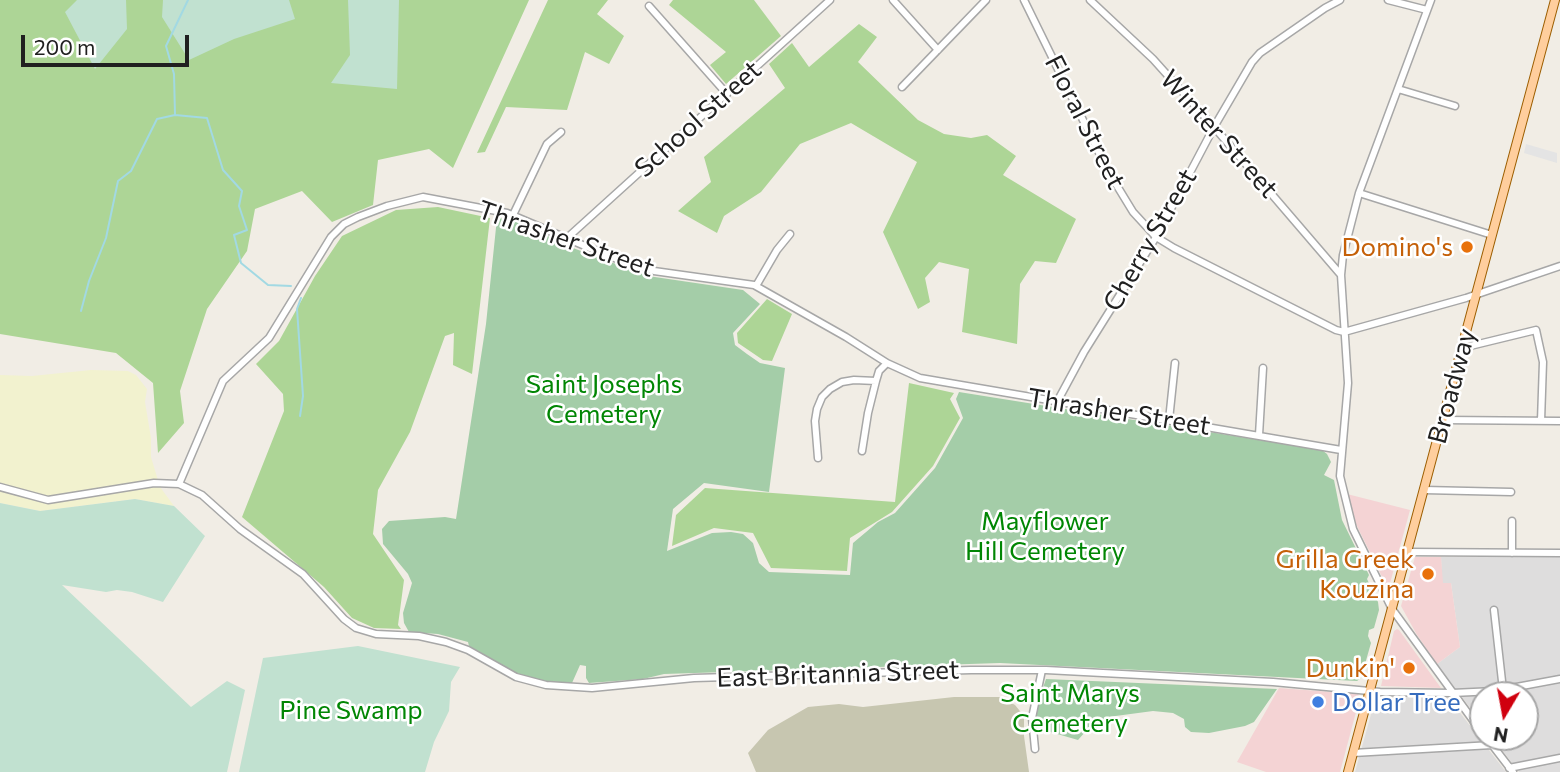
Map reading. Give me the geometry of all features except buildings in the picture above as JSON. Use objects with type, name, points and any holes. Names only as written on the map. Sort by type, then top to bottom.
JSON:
[{"type":"main road","name":"Broadway","points":[[1348,772],[1555,0]]},
{"type":"street","name":"School Street","points":[[567,238],[831,0]]},
{"type":"street","points":[[893,0],[938,50]]},
{"type":"street","points":[[902,87],[986,0]]},
{"type":"street","name":"Floral Street","points":[[1024,0],[1108,171],[1133,212],[1156,237],[1344,332]]},
{"type":"street","name":"Winter Street","points":[[1090,0],[1153,59],[1341,275]]},
{"type":"street","name":"Cherry Street","points":[[1057,402],[1084,352],[1156,237],[1214,127],[1257,57],[1327,6],[1340,0]]},
{"type":"street","points":[[1388,0],[1427,10]]},
{"type":"street","points":[[1431,0],[1359,193],[1344,249],[1341,275],[1348,383],[1340,450],[1341,489],[1353,528],[1392,609],[1469,715]]},
{"type":"street","points":[[649,6],[727,94]]},
{"type":"street","points":[[1398,89],[1455,106]]},
{"type":"street","points":[[513,215],[547,144],[561,132]]},
{"type":"street","points":[[1359,193],[1492,235]]},
{"type":"street","name":"Thrasher Street","points":[[179,484],[223,381],[269,338],[324,245],[341,227],[387,206],[419,197],[446,200],[513,215],[611,257],[654,271],[756,286],[887,363],[928,380],[1340,450]]},
{"type":"street","points":[[756,286],[777,250],[790,234]]},
{"type":"street","points":[[1344,332],[1476,294],[1560,266]]},
{"type":"street","points":[[1462,348],[1536,330],[1543,365],[1541,421]]},
{"type":"street","points":[[862,451],[876,381],[887,363]]},
{"type":"street","points":[[1169,420],[1175,363]]},
{"type":"street","points":[[1259,435],[1263,368]]},
{"type":"street","points":[[818,458],[815,421],[822,397],[842,382],[876,381]]},
{"type":"street","points":[[1443,420],[1560,421]]},
{"type":"street","points":[[0,486],[48,500],[69,499],[154,483],[179,484]]},
{"type":"street","name":"East Britannia Street","points":[[179,484],[202,495],[240,528],[303,574],[344,619],[356,628],[370,633],[419,636],[446,642],[468,650],[516,677],[537,683],[592,688],[694,678],[1042,670],[1370,690],[1469,692]]},
{"type":"street","points":[[1424,490],[1511,492]]},
{"type":"street","points":[[1512,553],[1513,522]]},
{"type":"street","points":[[1408,552],[1560,553]]},
{"type":"street","points":[[1494,610],[1502,681]]},
{"type":"street","points":[[1035,749],[1032,718],[1042,670]]},
{"type":"street","name":"East Britannia Street","points":[[1539,683],[1560,679]]},
{"type":"street","points":[[1353,753],[1469,746]]},
{"type":"street","points":[[1497,751],[1511,770],[1560,758]]},
{"type":"shaded area","points":[[1526,144],[1557,153],[1557,163],[1524,153]]},
{"type":"shaded area","points":[[91,370],[128,371],[136,375],[147,389],[145,402],[151,457],[160,487],[174,506],[135,499],[40,511],[0,503],[0,375],[32,376]]},
{"type":"shaded area","points":[[1347,494],[1410,510],[1389,587],[1355,522]]},
{"type":"shaded area","points":[[1415,557],[1441,557],[1443,583],[1451,583],[1460,647],[1437,664],[1401,606]]},
{"type":"shaded area","points":[[1441,557],[1560,557],[1560,772],[1519,772],[1503,751],[1539,751],[1539,681],[1469,681],[1469,706],[1437,664],[1460,647],[1451,583],[1442,583]]},
{"type":"shaded area","points":[[1397,629],[1441,688],[1381,686],[1394,631]]},
{"type":"shaded area","points":[[1279,688],[1358,694],[1360,697],[1340,772],[1266,772],[1237,762]]},
{"type":"shaded area","points":[[1447,696],[1469,724],[1469,751],[1490,751],[1506,772],[1355,772],[1378,697]]},
{"type":"shaded area","points":[[954,697],[1000,697],[1015,705],[1024,716],[1029,772],[756,772],[748,753],[768,730],[808,707],[839,704],[863,707]]},
{"type":"green space","points":[[0,0],[529,0],[453,168],[429,149],[378,160],[373,205],[332,222],[302,191],[255,209],[247,251],[207,309],[180,391],[184,423],[158,453],[153,383],[116,353],[0,334]]},
{"type":"green space","points":[[77,0],[126,0],[127,29],[95,69],[65,12]]},
{"type":"green space","points":[[163,0],[289,0],[295,19],[234,39],[189,60],[162,17]]},
{"type":"green space","points":[[348,0],[399,0],[397,89],[331,83],[350,55]]},
{"type":"green space","points":[[548,0],[608,0],[597,14],[624,36],[609,64],[585,52],[567,110],[506,107],[485,152],[477,153]]},
{"type":"green space","points":[[673,0],[754,0],[781,36],[726,84],[710,65],[726,52],[669,5]]},
{"type":"green space","points":[[859,24],[877,37],[858,62],[918,120],[944,134],[971,138],[987,135],[1016,156],[1003,175],[1076,219],[1056,263],[1035,261],[1020,284],[1017,344],[962,332],[969,269],[939,262],[925,278],[930,302],[918,309],[883,232],[917,162],[851,123],[800,144],[761,192],[724,216],[717,233],[678,211],[711,182],[704,157],[785,88],[769,64],[792,43],[809,67]]},
{"type":"green space","points":[[438,207],[490,218],[472,374],[453,365],[454,333],[445,336],[410,432],[378,490],[373,534],[404,580],[398,625],[401,629],[374,628],[352,618],[324,587],[242,517],[284,411],[283,394],[256,364],[279,341],[315,276],[342,236],[396,210]]},
{"type":"green space","points":[[497,218],[514,220],[554,239],[562,248],[573,248],[648,276],[743,290],[760,304],[733,333],[735,345],[760,363],[785,368],[769,492],[704,483],[673,509],[667,551],[712,533],[731,532],[743,534],[753,543],[759,563],[769,572],[850,575],[853,543],[878,522],[895,513],[935,468],[963,418],[956,399],[959,392],[1322,450],[1331,462],[1324,475],[1334,480],[1342,520],[1369,575],[1367,579],[1378,602],[1379,610],[1374,628],[1369,630],[1371,643],[1361,678],[1357,681],[1000,663],[664,674],[643,679],[589,683],[586,666],[580,665],[569,684],[542,681],[518,674],[469,646],[468,642],[438,634],[409,632],[403,613],[412,583],[408,574],[383,544],[382,529],[389,521],[445,517],[456,519],[486,324]]},
{"type":"green space","points":[[767,299],[792,314],[772,361],[763,360],[738,343],[737,333]]},
{"type":"green space","points":[[909,383],[954,393],[950,399],[960,418],[933,466],[892,512],[850,538],[847,571],[771,568],[753,533],[714,528],[672,546],[676,515],[705,488],[895,502]]},
{"type":"green space","name":"Pine Swamp","points":[[135,499],[174,506],[205,536],[163,602],[132,592],[106,592],[62,585],[191,707],[227,681],[245,690],[227,772],[0,772],[0,503],[40,511]]},
{"type":"green space","name":"Pine Swamp","points":[[358,646],[460,667],[451,682],[449,711],[434,742],[425,772],[239,772],[263,658]]},
{"type":"green space","name":"Saint Marys Cemetery","points":[[1046,679],[1277,689],[1254,722],[1245,726],[1209,733],[1191,732],[1185,727],[1184,719],[1173,713],[1153,711],[1108,717],[1086,731],[1078,740],[1033,727],[1035,711]]},
{"type":"waterway","points":[[81,311],[89,281],[106,238],[118,181],[131,171],[157,119],[175,115],[174,74],[166,46],[188,0]]},
{"type":"waterway","points":[[175,115],[207,118],[223,170],[242,191],[239,206],[247,230],[234,235],[241,263],[268,285],[291,286]]},
{"type":"waterway","points":[[300,416],[303,396],[297,309],[301,298]]},
{"type":"place","name":"Domino's","points":[[1467,247]]},
{"type":"place","name":"Grilla Greek Kouzina","points":[[1428,574]]},
{"type":"place","name":"Dunkin'","points":[[1409,668]]},
{"type":"place","name":"Dollar Tree","points":[[1318,702]]},
{"type":"park label","name":"Saint Josephs Cemetery","points":[[604,399]]},
{"type":"park label","name":"Mayflower Hill Cemetery","points":[[1045,536]]}]
